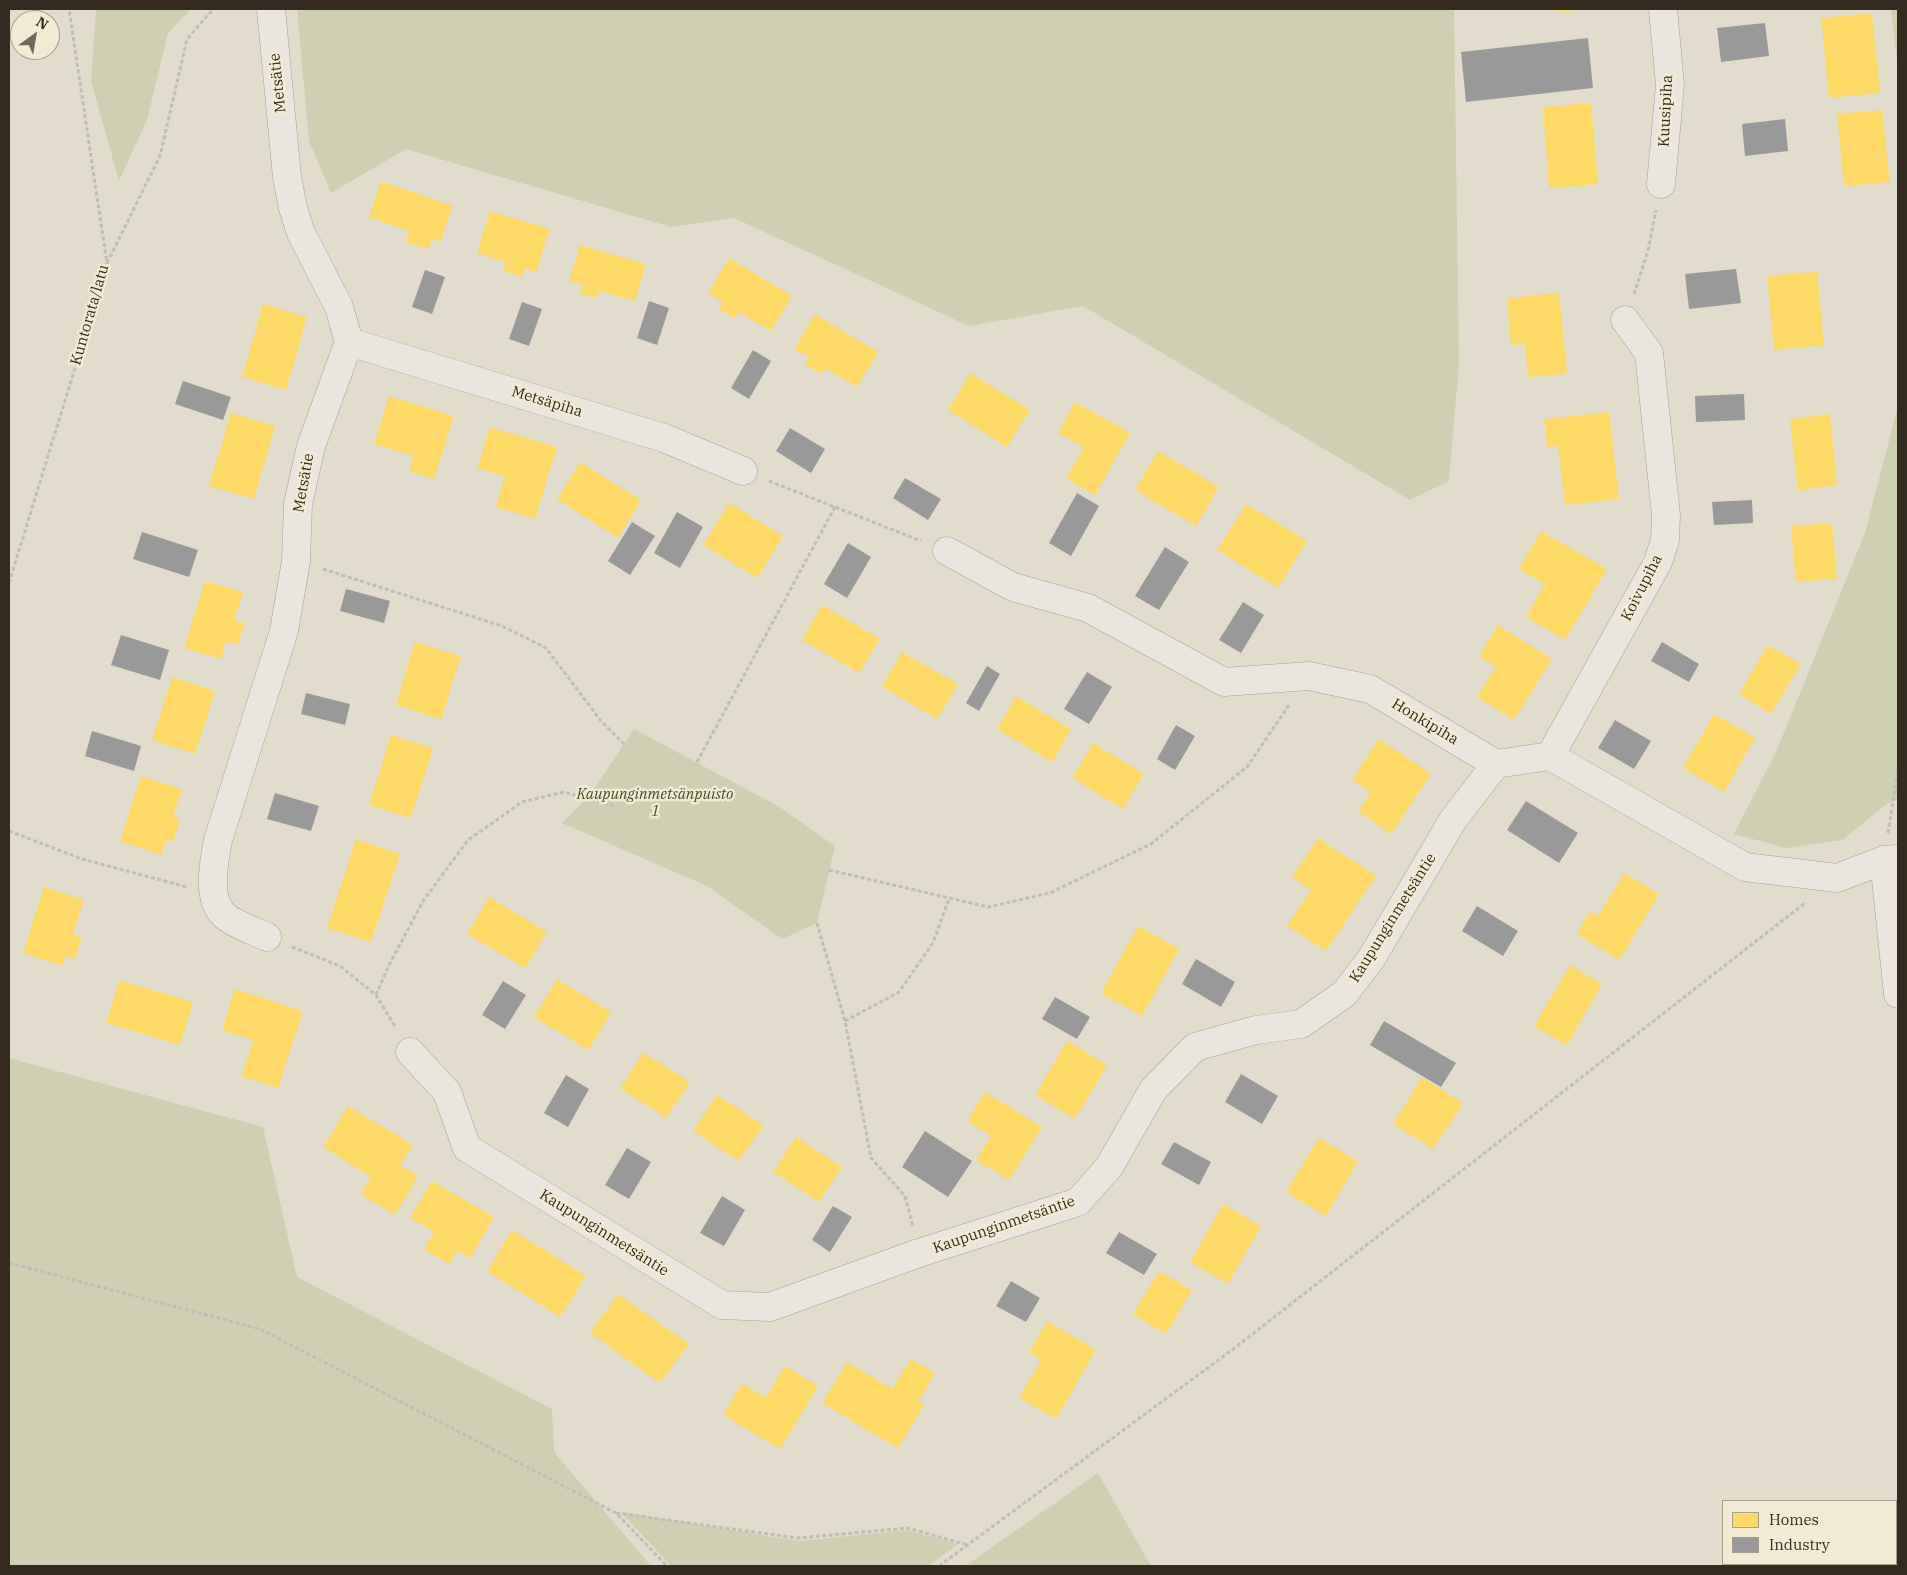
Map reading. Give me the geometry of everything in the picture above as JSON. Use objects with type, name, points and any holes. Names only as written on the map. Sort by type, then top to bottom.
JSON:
[{"type":"street","name":"Metsätie","points":[[267,937],[224,915],[214,894],[212,868],[218,840],[284,631],[296,561],[298,504],[311,446],[349,342],[338,307],[301,233],[293,208],[287,177],[270,9]]},
{"type":"street","name":"Kuusipiha","points":[[1661,184],[1670,85],[1663,9]]},
{"type":"street","name":"Koivupiha","points":[[1550,756],[1658,562],[1665,540],[1666,515],[1649,353],[1625,320]]},
{"type":"street","name":"Metsäpiha","points":[[349,342],[664,438],[743,471]]},
{"type":"street","name":"Honkipiha","points":[[947,551],[1013,587],[1088,608],[1224,682],[1309,676],[1370,689],[1496,764]]},
{"type":"street","points":[[1496,764],[1550,756],[1745,867],[1838,878],[1891,860],[1898,994]]},
{"type":"street","name":"Kaupunginmetsäntie","points":[[410,1052],[447,1092],[466,1148],[722,1305],[770,1307],[919,1254],[1078,1202],[1109,1167],[1153,1090],[1195,1047],[1256,1030],[1301,1024],[1344,994],[1370,959],[1453,820],[1496,764]]},
{"type":"path","name":"Kuntorata/latu","points":[[9,583],[107,264],[69,9]]},
{"type":"path","points":[[107,264],[160,156],[187,39],[213,9]]},
{"type":"path","points":[[1625,320],[1648,251],[1661,184]]},
{"type":"path","points":[[743,471],[947,551]]},
{"type":"path","points":[[697,762],[835,507]]},
{"type":"path","points":[[296,561],[502,626],[546,648],[601,721],[624,744]]},
{"type":"path","points":[[829,870],[988,907],[1050,893],[1151,844],[1247,767],[1309,676]]},
{"type":"path","points":[[1891,860],[1898,770]]},
{"type":"path","points":[[376,995],[389,965],[423,901],[468,840],[522,802],[564,792],[613,806]]},
{"type":"path","points":[[9,831],[82,859],[214,894]]},
{"type":"path","points":[[939,1566],[1232,1350],[1838,878]]},
{"type":"path","points":[[845,1021],[899,992],[934,943],[949,899]]},
{"type":"path","points":[[816,923],[845,1021],[871,1158],[905,1196],[919,1254]]},
{"type":"path","points":[[267,937],[340,966],[376,995],[410,1052]]},
{"type":"path","points":[[9,1263],[260,1329],[616,1513],[667,1566]]},
{"type":"path","points":[[616,1513],[798,1538],[907,1528],[968,1545]]},
{"type":"green space","points":[[96,9],[191,9],[168,33],[147,120],[119,181],[91,81]]},
{"type":"green space","points":[[297,9],[1454,9],[1459,364],[1449,481],[1410,500],[1083,306],[969,326],[734,218],[671,227],[406,149],[331,193],[309,141]]},
{"type":"green space","points":[[1891,9],[1898,9],[1898,70]]},
{"type":"green space","points":[[1898,406],[1898,799],[1885,805],[1843,840],[1786,848],[1734,834],[1776,752],[1865,533]]},
{"type":"green space","name":"Kaupunginmetsänpuisto 1","points":[[634,729],[778,806],[835,846],[817,923],[782,939],[707,886],[562,823],[590,795]]},
{"type":"green space","points":[[9,1058],[263,1127],[297,1277],[552,1409],[554,1452],[651,1566],[9,1566]]},
{"type":"green space","points":[[1098,1473],[1151,1566],[965,1566]]},
{"type":"green space","points":[[621,1512],[799,1541],[907,1530],[958,1544],[928,1566],[671,1566]]},
{"type":"building: Homes","points":[[1555,9],[1579,9],[1579,10],[1555,12]]},
{"type":"building: Homes","points":[[1872,13],[1880,93],[1829,98],[1821,18]]},
{"type":"building: Homes","points":[[1591,103],[1598,184],[1549,188],[1543,107]]},
{"type":"building: Homes","points":[[1882,110],[1890,182],[1844,186],[1837,114]]},
{"type":"building: Homes","points":[[381,181],[453,206],[440,242],[432,239],[428,249],[405,242],[409,231],[369,217]]},
{"type":"building: Homes","points":[[490,211],[550,229],[536,272],[525,268],[522,277],[503,271],[506,262],[477,253]]},
{"type":"building: Homes","points":[[580,245],[646,264],[635,301],[599,291],[597,298],[580,294],[583,285],[569,281]]},
{"type":"building: Homes","points":[[729,258],[792,296],[771,331],[739,312],[735,319],[719,309],[723,302],[708,293]]},
{"type":"building: Homes","points":[[1817,272],[1824,345],[1774,350],[1767,276]]},
{"type":"building: Homes","points":[[1559,293],[1567,374],[1528,377],[1525,344],[1511,345],[1507,298]]},
{"type":"building: Homes","points":[[263,304],[307,317],[286,390],[242,377]]},
{"type":"building: Homes","points":[[815,314],[878,352],[857,387],[825,368],[821,374],[805,365],[809,357],[794,349]]},
{"type":"building: Homes","points":[[970,373],[1030,410],[1007,447],[948,410]]},
{"type":"building: Homes","points":[[389,396],[454,416],[434,479],[409,471],[413,456],[374,444]]},
{"type":"building: Homes","points":[[1075,402],[1130,433],[1095,495],[1066,478],[1084,448],[1058,433]]},
{"type":"building: Homes","points":[[1609,412],[1619,499],[1565,505],[1558,446],[1547,447],[1544,419]]},
{"type":"building: Homes","points":[[231,413],[275,426],[254,499],[209,486]]},
{"type":"building: Homes","points":[[1830,414],[1837,485],[1798,490],[1790,419]]},
{"type":"building: Homes","points":[[490,427],[557,447],[535,519],[496,507],[505,476],[477,468]]},
{"type":"building: Homes","points":[[1158,451],[1219,487],[1196,526],[1135,490]]},
{"type":"building: Homes","points":[[580,462],[641,500],[618,538],[557,499]]},
{"type":"building: Homes","points":[[729,503],[783,536],[757,578],[703,545]]},
{"type":"building: Homes","points":[[1246,504],[1307,541],[1278,588],[1217,550]]},
{"type":"building: Homes","points":[[1832,523],[1837,579],[1796,582],[1791,526]]},
{"type":"building: Homes","points":[[1541,531],[1607,569],[1565,640],[1526,617],[1545,584],[1519,569]]},
{"type":"building: Homes","points":[[205,581],[243,592],[234,620],[245,623],[238,645],[226,641],[221,659],[184,648]]},
{"type":"building: Homes","points":[[822,605],[880,639],[859,673],[802,640]]},
{"type":"building: Homes","points":[[1498,625],[1552,659],[1514,720],[1477,697],[1496,667],[1479,656]]},
{"type":"building: Homes","points":[[415,642],[461,656],[441,719],[396,705]]},
{"type":"building: Homes","points":[[1768,645],[1801,664],[1771,714],[1739,694]]},
{"type":"building: Homes","points":[[902,652],[958,684],[937,719],[882,687]]},
{"type":"building: Homes","points":[[172,677],[215,691],[195,754],[152,740]]},
{"type":"building: Homes","points":[[1016,696],[1071,729],[1052,762],[997,729]]},
{"type":"building: Homes","points":[[1714,714],[1755,738],[1724,792],[1683,768]]},
{"type":"building: Homes","points":[[391,735],[433,748],[411,818],[369,805]]},
{"type":"building: Homes","points":[[1379,739],[1431,774],[1391,834],[1358,811],[1371,792],[1352,780]]},
{"type":"building: Homes","points":[[1093,743],[1144,774],[1123,809],[1072,778]]},
{"type":"building: Homes","points":[[141,776],[182,789],[173,817],[180,819],[173,842],[166,840],[161,855],[120,841]]},
{"type":"building: Homes","points":[[1318,838],[1376,876],[1326,951],[1287,926],[1311,890],[1292,877]]},
{"type":"building: Homes","points":[[356,839],[400,854],[371,942],[327,928]]},
{"type":"building: Homes","points":[[1624,873],[1659,894],[1619,960],[1577,934],[1590,911],[1598,916]]},
{"type":"building: Homes","points":[[44,887],[84,900],[73,934],[82,937],[75,959],[66,956],[63,966],[23,953]]},
{"type":"building: Homes","points":[[489,897],[547,932],[525,968],[467,934]]},
{"type":"building: Homes","points":[[1138,926],[1179,949],[1142,1016],[1101,993]]},
{"type":"building: Homes","points":[[1570,965],[1602,984],[1567,1045],[1534,1026]]},
{"type":"building: Homes","points":[[557,979],[611,1012],[588,1050],[534,1017]]},
{"type":"building: Homes","points":[[119,980],[193,1002],[180,1045],[106,1023]]},
{"type":"building: Homes","points":[[235,989],[303,1011],[278,1088],[242,1076],[253,1040],[222,1030]]},
{"type":"building: Homes","points":[[1067,1041],[1107,1065],[1075,1119],[1035,1095]]},
{"type":"building: Homes","points":[[643,1052],[690,1082],[666,1118],[620,1088]]},
{"type":"building: Homes","points":[[1422,1077],[1463,1103],[1433,1149],[1393,1124]]},
{"type":"building: Homes","points":[[985,1092],[1042,1127],[1009,1180],[976,1160],[991,1136],[967,1121]]},
{"type":"building: Homes","points":[[717,1095],[763,1125],[739,1161],[693,1131]]},
{"type":"building: Homes","points":[[348,1106],[413,1145],[400,1165],[418,1176],[395,1215],[360,1194],[371,1177],[323,1147]]},
{"type":"building: Homes","points":[[796,1137],[842,1167],[819,1202],[773,1172]]},
{"type":"building: Homes","points":[[1319,1138],[1358,1161],[1326,1216],[1286,1192]]},
{"type":"building: Homes","points":[[432,1181],[494,1217],[470,1258],[457,1251],[449,1264],[424,1249],[434,1232],[410,1218]]},
{"type":"building: Homes","points":[[1223,1204],[1261,1226],[1228,1284],[1190,1262]]},
{"type":"building: Homes","points":[[512,1230],[586,1276],[560,1317],[487,1271]]},
{"type":"building: Homes","points":[[1159,1271],[1192,1290],[1166,1334],[1133,1314]]},
{"type":"building: Homes","points":[[618,1294],[689,1344],[660,1383],[590,1333]]},
{"type":"building: Homes","points":[[1047,1321],[1096,1350],[1056,1419],[1019,1398],[1041,1360],[1029,1352]]},
{"type":"building: Homes","points":[[911,1359],[935,1373],[918,1402],[924,1405],[898,1448],[822,1403],[847,1362],[892,1389]]},
{"type":"building: Homes","points":[[785,1366],[818,1386],[780,1449],[723,1415],[742,1383],[766,1398]]},
{"type":"building: Industry","points":[[1765,23],[1769,56],[1721,62],[1717,28]]},
{"type":"building: Industry","points":[[1588,38],[1593,88],[1466,102],[1461,52]]},
{"type":"building: Industry","points":[[1785,119],[1788,151],[1745,156],[1742,124]]},
{"type":"building: Industry","points":[[1736,269],[1741,303],[1689,309],[1685,274]]},
{"type":"building: Industry","points":[[425,270],[445,277],[432,314],[412,307]]},
{"type":"building: Industry","points":[[649,301],[669,308],[657,345],[637,338]]},
{"type":"building: Industry","points":[[522,302],[542,309],[529,346],[509,339]]},
{"type":"building: Industry","points":[[753,350],[771,361],[749,399],[731,388]]},
{"type":"building: Industry","points":[[183,381],[231,397],[223,420],[175,404]]},
{"type":"building: Industry","points":[[1744,394],[1745,420],[1696,422],[1695,396]]},
{"type":"building: Industry","points":[[790,428],[825,449],[811,473],[776,451]]},
{"type":"building: Industry","points":[[905,478],[941,499],[928,520],[893,498]]},
{"type":"building: Industry","points":[[1077,493],[1099,506],[1071,556],[1049,543]]},
{"type":"building: Industry","points":[[1752,500],[1753,523],[1714,525],[1712,502]]},
{"type":"building: Industry","points":[[677,512],[703,527],[680,568],[654,553]]},
{"type":"building: Industry","points":[[632,522],[655,536],[630,575],[608,561]]},
{"type":"building: Industry","points":[[142,532],[198,550],[189,577],[133,559]]},
{"type":"building: Industry","points":[[848,543],[871,557],[847,598],[824,584]]},
{"type":"building: Industry","points":[[1165,547],[1189,562],[1159,610],[1135,596]]},
{"type":"building: Industry","points":[[346,589],[390,601],[384,623],[340,611]]},
{"type":"building: Industry","points":[[1243,602],[1264,615],[1241,653],[1219,640]]},
{"type":"building: Industry","points":[[121,635],[169,650],[160,680],[111,665]]},
{"type":"building: Industry","points":[[1662,642],[1699,664],[1689,682],[1651,661]]},
{"type":"building: Industry","points":[[987,666],[1000,674],[979,711],[966,703]]},
{"type":"building: Industry","points":[[1087,672],[1112,687],[1089,724],[1064,709]]},
{"type":"building: Industry","points":[[306,693],[350,704],[345,725],[301,714]]},
{"type":"building: Industry","points":[[1615,720],[1651,741],[1634,769],[1598,748]]},
{"type":"building: Industry","points":[[1176,725],[1195,736],[1175,770],[1157,759]]},
{"type":"building: Industry","points":[[92,731],[141,746],[134,771],[85,756]]},
{"type":"building: Industry","points":[[275,793],[319,806],[311,831],[267,819]]},
{"type":"building: Industry","points":[[1526,801],[1578,833],[1559,863],[1507,830]]},
{"type":"building: Industry","points":[[1477,906],[1518,931],[1503,956],[1462,931]]},
{"type":"building: Industry","points":[[1196,959],[1235,982],[1221,1007],[1182,984]]},
{"type":"building: Industry","points":[[503,981],[526,995],[505,1029],[482,1015]]},
{"type":"building: Industry","points":[[1055,997],[1090,1017],[1077,1039],[1042,1019]]},
{"type":"building: Industry","points":[[1384,1021],[1456,1063],[1441,1087],[1370,1045]]},
{"type":"building: Industry","points":[[1241,1074],[1278,1096],[1262,1124],[1225,1102]]},
{"type":"building: Industry","points":[[566,1075],[589,1089],[568,1127],[544,1113]]},
{"type":"building: Industry","points":[[925,1131],[972,1161],[948,1197],[902,1167]]},
{"type":"building: Industry","points":[[1174,1142],[1211,1162],[1199,1185],[1161,1164]]},
{"type":"building: Industry","points":[[627,1148],[651,1162],[629,1199],[605,1185]]},
{"type":"building: Industry","points":[[722,1196],[745,1210],[724,1246],[700,1233]]},
{"type":"building: Industry","points":[[833,1206],[852,1217],[830,1252],[812,1240]]},
{"type":"building: Industry","points":[[1119,1232],[1157,1254],[1144,1275],[1106,1253]]},
{"type":"building: Industry","points":[[1011,1281],[1040,1298],[1026,1322],[996,1306]]}]
